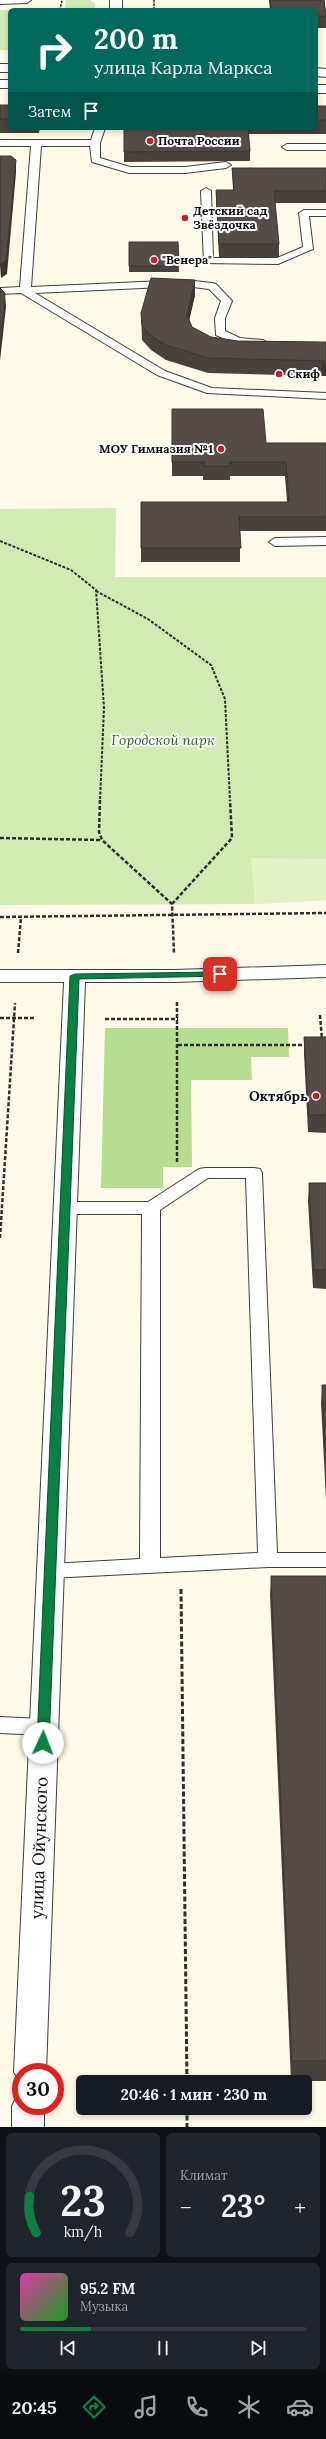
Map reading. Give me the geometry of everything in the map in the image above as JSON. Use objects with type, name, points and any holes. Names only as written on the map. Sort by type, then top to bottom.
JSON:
[{"type":"street","points":[[0,976],[326,971]]},
{"type":"street","name":"улица Ойунского","points":[[30,2063],[64,1208],[75,976]]},
{"type":"street","points":[[28,2115],[28,2127]]},
{"type":"lane","points":[[0,1],[27,0]]},
{"type":"lane","points":[[99,130],[96,142],[95,160],[129,170],[185,170],[226,166]]},
{"type":"lane","points":[[0,143],[96,142]]},
{"type":"lane","points":[[25,291],[36,143]]},
{"type":"lane","points":[[287,147],[326,147]]},
{"type":"lane","points":[[206,191],[208,261],[278,261],[308,249],[304,213],[326,213]]},
{"type":"lane","points":[[0,291],[25,291],[185,282],[212,286],[228,301],[220,318],[220,333],[238,341],[276,344]]},
{"type":"lane","points":[[25,291],[161,373],[211,391],[326,396]]},
{"type":"lane","points":[[275,542],[326,541]]},
{"type":"lane","points":[[64,1208],[151,1208],[205,1173],[254,1173],[268,1560]]},
{"type":"lane","points":[[150,1566],[151,1208]]},
{"type":"lane","points":[[50,1571],[268,1560],[326,1560]]},
{"type":"lane","points":[[0,1725],[43,1727]]},
{"type":"path","points":[[0,541],[71,570],[96,590],[148,619],[211,665],[225,699],[232,838],[172,904],[174,955]]},
{"type":"path","points":[[96,590],[104,708],[99,832],[102,840],[172,904]]},
{"type":"path","points":[[0,838],[102,840]]},
{"type":"path","points":[[0,917],[326,913]]},
{"type":"path","points":[[18,954],[21,917]]},
{"type":"path","points":[[0,1238],[14,1002]]},
{"type":"path","points":[[177,1002],[177,1192]]},
{"type":"path","points":[[320,1015],[322,1044]]},
{"type":"path","points":[[0,1018],[34,1018]]},
{"type":"path","points":[[105,1018],[178,1018]]},
{"type":"path","points":[[178,1045],[315,1045]]},
{"type":"path","points":[[181,1565],[187,2075]]},
{"type":"path","points":[[187,2115],[187,2127]]},
{"type":"green space","points":[[66,0],[89,0],[95,3],[95,8],[65,8]]},
{"type":"green space","points":[[0,10],[8,10],[8,50],[0,50]]},
{"type":"green space","name":"Городской парк","points":[[116,508],[115,577],[326,577],[326,900],[255,904],[0,905],[0,509]]},
{"type":"green space","points":[[251,858],[326,859],[326,900],[255,904]]},
{"type":"green space","points":[[105,1028],[288,1028],[289,1057],[251,1057],[252,1080],[191,1080],[192,1167],[163,1167],[163,1188],[101,1188]]},
{"type":"building","points":[[270,0],[324,0],[326,16],[318,16],[318,8],[271,8]]},
{"type":"building","points":[[0,105],[8,105],[8,119],[0,119]]},
{"type":"building","points":[[318,106],[326,106],[326,120],[318,120]]},
{"type":"building","points":[[124,130],[248,130],[250,151],[124,152]]},
{"type":"building","points":[[0,156],[11,156],[16,160],[6,261],[0,265]]},
{"type":"building","points":[[232,168],[326,168],[326,191],[274,191],[279,244],[219,244],[216,190],[234,190]]},
{"type":"building","name":"\"Венера\"","points":[[129,242],[178,242],[179,266],[129,266]]},
{"type":"building","points":[[151,278],[195,280],[187,315],[192,327],[211,337],[238,341],[326,342],[326,361],[208,358],[166,345],[151,336],[142,325],[141,313]]},
{"type":"building","points":[[0,288],[5,293],[0,342]]},
{"type":"building","points":[[172,409],[263,409],[266,443],[326,443],[326,517],[239,517],[241,548],[141,548],[141,502],[289,502],[286,462],[230,462],[230,466],[204,466],[204,462],[172,462]]},
{"type":"building","name":"Октябрь","points":[[304,1037],[326,1037],[326,1115],[309,1115]]},
{"type":"building","points":[[309,1183],[326,1183],[326,1270],[314,1270]]},
{"type":"building","points":[[322,1385],[326,1385],[326,1464]]},
{"type":"building","points":[[271,1576],[326,1576],[326,2061],[292,2061]]},
{"type":"place","name":"Почта России","points":[[150,141]]},
{"type":"place","name":"Детский сад Звёздочка","points":[[185,218]]},
{"type":"place","name":"\"Венера\"","points":[[154,260]]},
{"type":"place","name":"Скиф","points":[[279,374]]},
{"type":"place","name":"МОУ Гимназия №1","points":[[221,449]]},
{"type":"place","name":"Октябрь","points":[[316,1096]]},
{"type":"route","points":[[43,1743],[64,1208],[75,976],[175,976],[220,974]]}]
